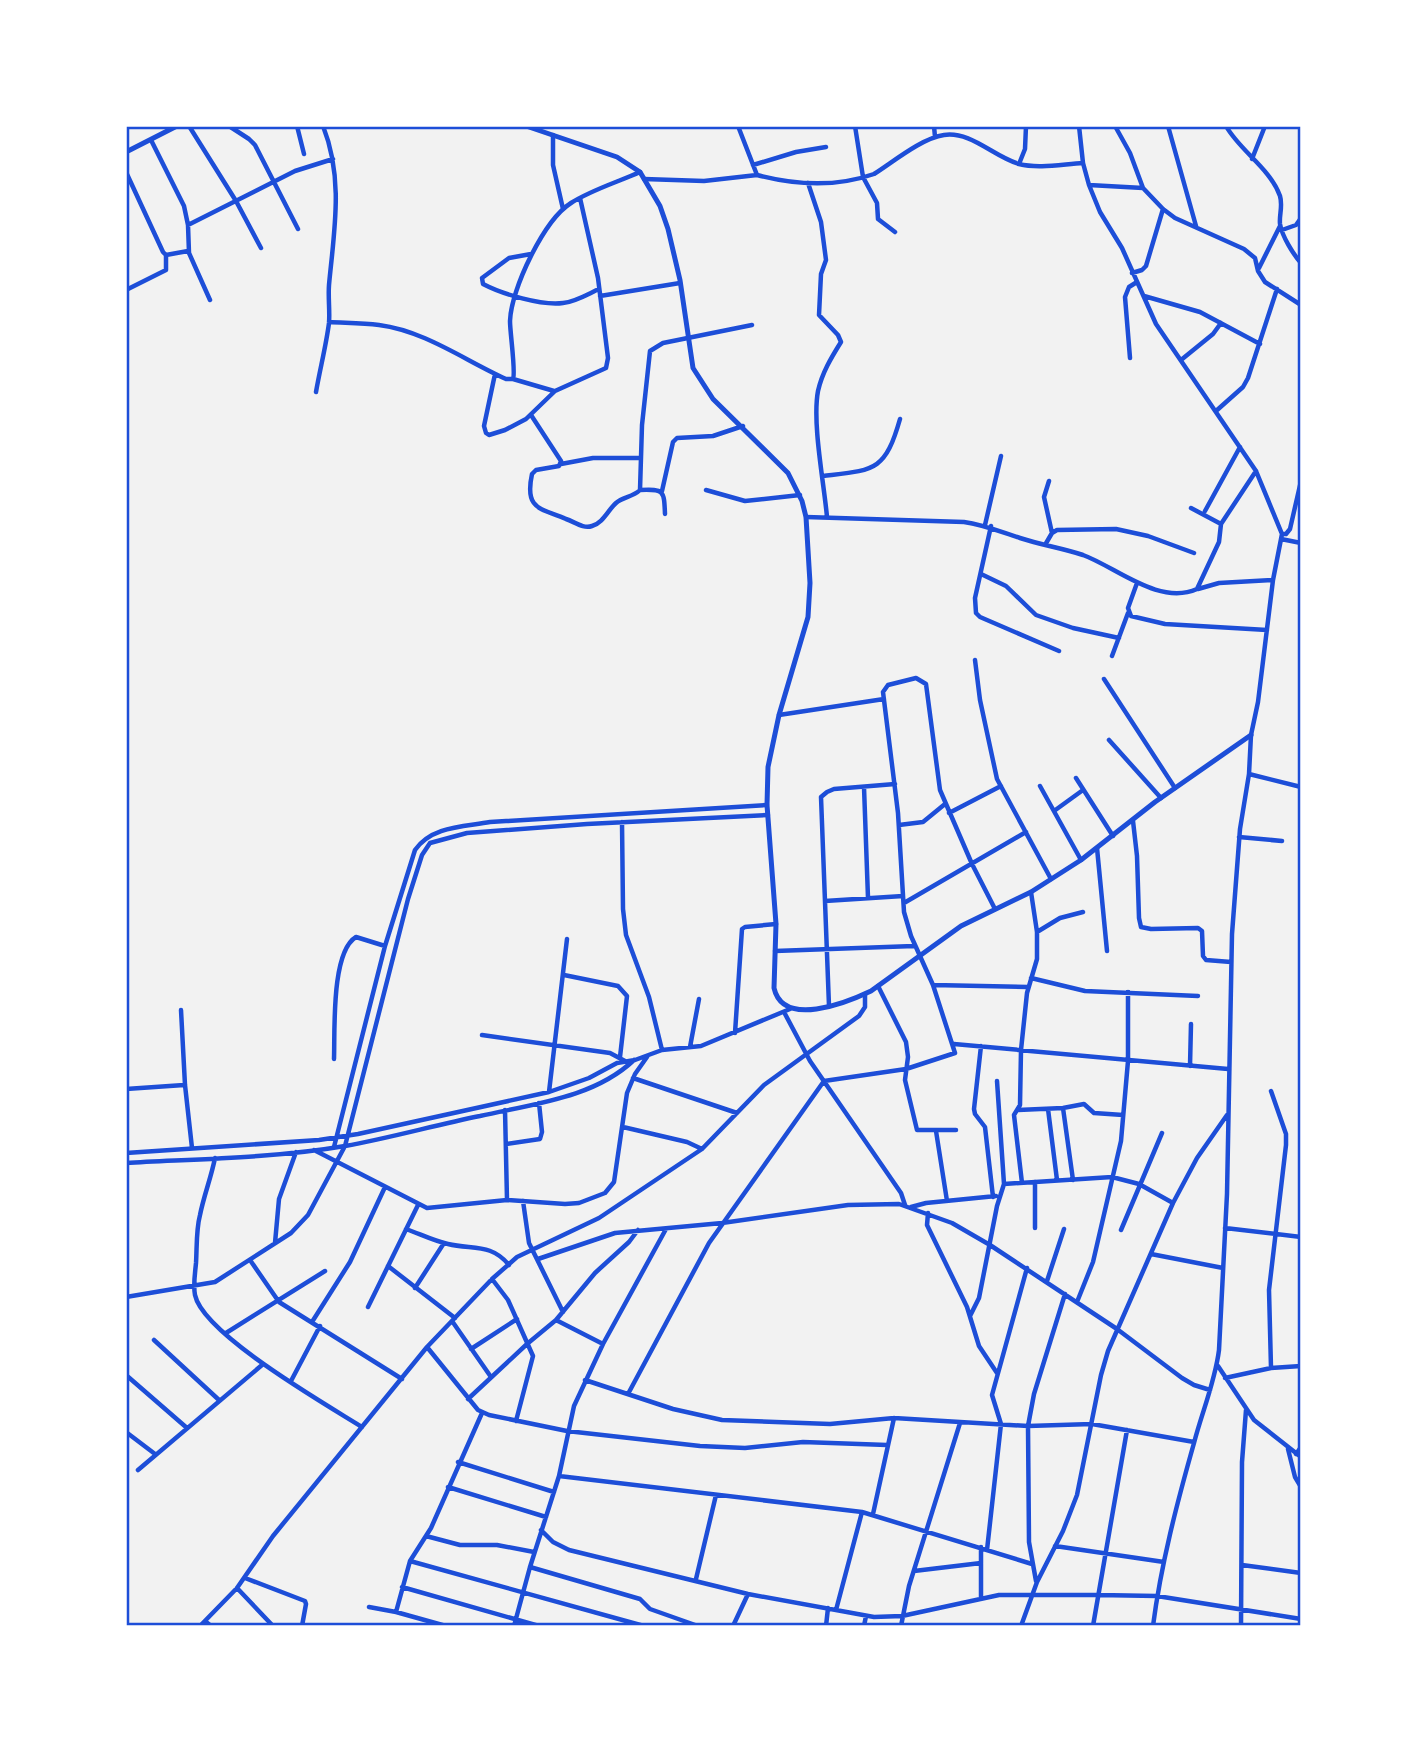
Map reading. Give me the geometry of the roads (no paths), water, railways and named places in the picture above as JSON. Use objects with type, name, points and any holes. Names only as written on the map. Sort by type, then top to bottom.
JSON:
[{"type":"street","points":[[126,152],[177,126]]},
{"type":"street","points":[[188,126],[236,201],[261,248]]},
{"type":"street","points":[[229,126],[255,145],[298,229]]},
{"type":"street","points":[[297,126],[304,154]]},
{"type":"street","points":[[316,392],[329,322],[329,285],[335,232],[336,178],[323,126]]},
{"type":"street","points":[[526,126],[617,157],[640,172],[660,206],[668,229],[681,283],[693,368],[713,399],[788,473],[800,495],[806,516],[810,583],[808,617],[779,715],[768,767],[767,804],[776,924],[774,988],[776,996],[787,1010],[805,1053],[908,1206]]},
{"type":"street","points":[[738,126],[757,175]]},
{"type":"street","points":[[856,126],[863,177],[877,203],[878,219],[895,232]]},
{"type":"street","points":[[934,126],[935,137]]},
{"type":"street","points":[[1019,164],[1024,149],[1026,126]]},
{"type":"street","points":[[1079,126],[1083,163],[1100,212],[1122,248],[1156,324],[1256,471],[1282,536],[1273,580],[1258,702],[1251,735],[1249,774],[1240,837],[1231,962],[1225,1228],[1217,1366],[1194,1442],[1164,1562],[1153,1626]]},
{"type":"street","points":[[1115,126],[1130,153],[1143,188],[1163,209],[1175,218],[1244,249],[1255,258],[1258,271],[1265,282],[1299,303],[1301,292]]},
{"type":"street","points":[[1168,126],[1197,227]]},
{"type":"street","points":[[1226,126],[1234,140],[1270,180],[1280,198],[1281,228],[1301,263]]},
{"type":"street","points":[[1252,159],[1265,126]]},
{"type":"street","points":[[644,179],[704,181],[757,175],[775,180],[808,183],[863,177],[874,174],[935,137],[946,134],[961,135],[1019,164],[1035,166],[1083,163]]},
{"type":"street","points":[[553,135],[553,165],[564,209]]},
{"type":"street","points":[[151,139],[184,206],[188,225],[188,251],[210,300]]},
{"type":"street","points":[[753,165],[796,152],[826,147]]},
{"type":"street","points":[[188,225],[307,166],[333,159]]},
{"type":"street","points":[[126,172],[129,186],[166,255],[166,270],[126,290]]},
{"type":"street","points":[[513,379],[516,373],[510,350],[510,318],[515,296],[531,254],[564,209],[580,198],[640,172]]},
{"type":"street","points":[[808,183],[821,222],[826,260],[821,274],[819,315],[841,342],[822,376],[816,402],[827,517]]},
{"type":"street","points":[[1089,185],[1143,188]]},
{"type":"street","points":[[495,374],[484,426],[489,435],[505,430],[531,415],[555,391],[606,368],[608,358],[599,289],[580,198]]},
{"type":"street","points":[[1132,273],[1146,266],[1163,209]]},
{"type":"street","points":[[1281,228],[1296,225],[1301,218]]},
{"type":"street","points":[[1258,271],[1281,228]]},
{"type":"street","points":[[166,255],[188,251]]},
{"type":"street","points":[[531,254],[509,258],[482,278],[483,284],[515,296],[562,303],[599,289]]},
{"type":"street","points":[[1129,358],[1125,297],[1129,287],[1137,282]]},
{"type":"street","points":[[600,296],[681,283]]},
{"type":"street","points":[[1216,411],[1243,387],[1277,289]]},
{"type":"street","points":[[1143,296],[1200,312],[1260,344]]},
{"type":"street","points":[[329,322],[381,325],[416,335],[506,379],[555,391]]},
{"type":"street","points":[[1181,360],[1213,334],[1221,323]]},
{"type":"street","points":[[640,490],[640,458],[650,351],[663,343],[752,325]]},
{"type":"street","points":[[531,415],[560,457],[561,464]]},
{"type":"street","points":[[823,476],[862,472],[875,466],[892,446],[900,419]]},
{"type":"street","points":[[665,514],[662,491],[673,442],[677,438],[713,436],[743,426]]},
{"type":"street","points":[[1205,511],[1240,447]]},
{"type":"street","points":[[1001,456],[974,607],[980,617],[1059,651]]},
{"type":"street","points":[[640,458],[593,458],[536,470],[532,474],[532,496],[536,506],[542,512],[583,527],[598,523],[620,500],[635,495],[640,490],[662,491]]},
{"type":"street","points":[[1197,589],[1219,542],[1222,524],[1256,471]]},
{"type":"street","points":[[1045,545],[1052,533],[1045,503],[1049,481]]},
{"type":"street","points":[[1282,536],[1290,529],[1301,481]]},
{"type":"street","points":[[706,491],[744,501],[800,495]]},
{"type":"street","points":[[1191,508],[1222,524]]},
{"type":"street","points":[[806,516],[964,522],[988,526],[1083,555],[1137,583],[1163,591],[1186,592],[1219,583],[1273,580]]},
{"type":"street","points":[[1052,533],[1116,529],[1147,536],[1194,553]]},
{"type":"street","points":[[1282,536],[1301,542]]},
{"type":"street","points":[[981,574],[1006,586],[1035,615],[1073,628],[1119,638]]},
{"type":"street","points":[[1112,656],[1137,583]]},
{"type":"street","points":[[1128,612],[1131,616],[1165,624],[1266,630]]},
{"type":"street","points":[[975,660],[992,760],[1000,786],[1051,879]]},
{"type":"street","points":[[628,1394],[722,1223],[824,1081],[906,1069],[953,1055],[955,1050],[933,985],[907,925],[895,784],[883,692],[888,685],[916,678],[926,684],[940,790],[995,909]]},
{"type":"street","points":[[1104,679],[1175,788]]},
{"type":"street","points":[[779,715],[884,699]]},
{"type":"street","points":[[126,1153],[336,1138],[549,1093],[589,1079],[617,1063],[635,1060],[662,1050],[701,1046],[787,1010],[830,1006],[865,994],[961,926],[1031,892],[1082,860],[1161,797],[1251,735]]},
{"type":"street","points":[[1109,740],[1161,797]]},
{"type":"street","points":[[1249,774],[1301,787]]},
{"type":"street","points":[[1076,778],[1113,836]]},
{"type":"street","points":[[830,1006],[821,797],[834,789],[895,784]]},
{"type":"street","points":[[864,786],[868,898]]},
{"type":"street","points":[[949,814],[1000,786]]},
{"type":"street","points":[[1040,786],[1082,860]]},
{"type":"street","points":[[1054,811],[1083,790]]},
{"type":"street","points":[[334,1147],[385,946],[415,850],[423,839],[445,829],[557,817],[767,804]]},
{"type":"street","points":[[899,825],[923,822],[945,804]]},
{"type":"street","points":[[126,1297],[215,1282],[301,1224],[345,1146],[383,991],[425,849],[440,839],[467,833],[768,815]]},
{"type":"street","points":[[1133,821],[1141,927],[1198,928],[1204,935],[1203,956],[1206,960],[1231,962]]},
{"type":"street","points":[[622,822],[626,935],[651,1006],[662,1050]]},
{"type":"street","points":[[904,903],[1026,832]]},
{"type":"street","points":[[1240,837],[1282,841]]},
{"type":"street","points":[[1097,848],[1107,951]]},
{"type":"street","points":[[1022,1183],[1014,1119],[1020,1105],[1021,1049],[1028,987],[1037,959],[1037,932],[1031,892]]},
{"type":"street","points":[[825,901],[903,896]]},
{"type":"street","points":[[1037,932],[1060,918],[1083,912]]},
{"type":"street","points":[[735,1033],[742,929],[776,924]]},
{"type":"street","points":[[334,1059],[338,976],[347,944],[356,937],[385,946]]},
{"type":"street","points":[[549,1093],[567,939]]},
{"type":"street","points":[[775,951],[915,946]]},
{"type":"street","points":[[564,975],[618,986],[625,992],[627,996],[620,1057]]},
{"type":"street","points":[[1031,978],[1068,988],[1198,996]]},
{"type":"street","points":[[933,985],[1028,987]]},
{"type":"street","points":[[878,986],[906,1042],[908,1057],[905,1080],[915,1126],[920,1132],[956,1130]]},
{"type":"street","points":[[1077,1302],[1093,1262],[1121,1141],[1128,1061],[1128,992]]},
{"type":"street","points":[[200,1626],[237,1588],[273,1536],[427,1348],[492,1279],[533,1248],[599,1218],[702,1149],[764,1085],[859,1016],[864,1007],[865,994]]},
{"type":"street","points":[[690,1047],[699,999]]},
{"type":"street","points":[[181,1010],[192,1148]]},
{"type":"street","points":[[1190,1066],[1191,1024]]},
{"type":"street","points":[[482,1035],[610,1053],[626,1061]]},
{"type":"street","points":[[953,1044],[1228,1069]]},
{"type":"street","points":[[981,1046],[974,1110],[985,1126],[993,1197]]},
{"type":"street","points":[[313,1150],[418,1205],[436,1209],[507,1200],[572,1203],[595,1198],[605,1193],[614,1182],[627,1093],[633,1078],[648,1056]]},
{"type":"street","points":[[126,1163],[296,1152],[345,1146],[539,1103],[592,1087],[624,1070],[635,1060]]},
{"type":"street","points":[[633,1078],[702,1099],[737,1113]]},
{"type":"street","points":[[970,1316],[979,1298],[1004,1184],[997,1081]]},
{"type":"street","points":[[126,1089],[185,1085]]},
{"type":"street","points":[[1271,1091],[1286,1134],[1268,1306],[1271,1368]]},
{"type":"street","points":[[506,1144],[540,1139],[542,1132],[539,1103]]},
{"type":"street","points":[[1017,1110],[1063,1108],[1084,1104],[1094,1113],[1124,1115]]},
{"type":"street","points":[[1063,1108],[1073,1180]]},
{"type":"street","points":[[1048,1109],[1057,1180]]},
{"type":"street","points":[[505,1110],[507,1200]]},
{"type":"street","points":[[1021,1626],[1037,1582],[1070,1516],[1077,1495],[1101,1375],[1117,1329],[1196,1158],[1227,1115]]},
{"type":"street","points":[[623,1127],[687,1142],[702,1149]]},
{"type":"street","points":[[936,1131],[947,1200]]},
{"type":"street","points":[[1121,1230],[1162,1133]]},
{"type":"street","points":[[275,1244],[279,1199],[296,1152]]},
{"type":"street","points":[[215,1158],[198,1225],[194,1287],[197,1303],[262,1365],[363,1427]]},
{"type":"street","points":[[1004,1184],[1112,1177],[1139,1184],[1173,1203]]},
{"type":"street","points":[[1035,1182],[1035,1227]]},
{"type":"street","points":[[312,1322],[350,1262],[385,1187]]},
{"type":"street","points":[[908,1206],[1000,1196]]},
{"type":"street","points":[[523,1201],[527,1236],[564,1312]]},
{"type":"street","points":[[538,1259],[603,1236],[654,1227],[666,1229],[673,1226],[722,1223],[848,1205],[888,1203],[908,1206],[952,1223],[1027,1268],[1117,1329],[1182,1378],[1210,1390]]},
{"type":"street","points":[[368,1307],[418,1205]]},
{"type":"street","points":[[928,1213],[927,1225],[970,1316],[979,1346],[997,1373]]},
{"type":"street","points":[[1225,1228],[1301,1237]]},
{"type":"street","points":[[406,1229],[444,1243],[492,1250],[501,1255],[509,1265]]},
{"type":"street","points":[[514,1626],[534,1552],[559,1476],[567,1431],[585,1380],[666,1229]]},
{"type":"street","points":[[1047,1282],[1064,1229]]},
{"type":"street","points":[[468,1399],[556,1320],[595,1273],[629,1242],[638,1230]]},
{"type":"street","points":[[415,1288],[444,1243]]},
{"type":"street","points":[[1151,1254],[1223,1268]]},
{"type":"street","points":[[250,1260],[279,1302],[402,1378]]},
{"type":"street","points":[[388,1266],[453,1320],[491,1377]]},
{"type":"street","points":[[981,1599],[981,1563],[1001,1424],[992,1400],[1027,1268]]},
{"type":"street","points":[[226,1333],[325,1271]]},
{"type":"street","points":[[492,1279],[508,1300],[533,1361],[516,1421]]},
{"type":"street","points":[[1037,1582],[1029,1542],[1028,1426],[1034,1394],[1065,1294]]},
{"type":"street","points":[[471,1349],[517,1319]]},
{"type":"street","points":[[556,1320],[603,1344]]},
{"type":"street","points":[[291,1381],[320,1326]]},
{"type":"street","points":[[154,1340],[219,1401]]},
{"type":"street","points":[[427,1348],[482,1413],[516,1421],[567,1431],[700,1447],[771,1447],[803,1442],[887,1444]]},
{"type":"street","points":[[138,1470],[262,1365]]},
{"type":"street","points":[[1217,1366],[1246,1410],[1266,1430],[1298,1456],[1301,1447]]},
{"type":"street","points":[[1225,1378],[1271,1368],[1301,1366]]},
{"type":"street","points":[[126,1375],[187,1428]]},
{"type":"street","points":[[585,1380],[692,1414],[722,1420],[830,1424],[894,1418],[1028,1426],[1092,1424],[1194,1442]]},
{"type":"street","points":[[1241,1626],[1242,1462],[1246,1410]]},
{"type":"street","points":[[396,1612],[410,1561],[426,1536],[482,1413]]},
{"type":"street","points":[[873,1514],[894,1418]]},
{"type":"street","points":[[901,1626],[914,1571],[960,1423]]},
{"type":"street","points":[[1093,1626],[1127,1430]]},
{"type":"street","points":[[126,1432],[155,1454]]},
{"type":"street","points":[[1288,1448],[1295,1477],[1301,1487]]},
{"type":"street","points":[[458,1462],[554,1492]]},
{"type":"street","points":[[559,1476],[873,1514],[1032,1564]]},
{"type":"street","points":[[448,1487],[546,1517]]},
{"type":"street","points":[[696,1579],[716,1494]]},
{"type":"street","points":[[836,1610],[862,1512]]},
{"type":"street","points":[[541,1530],[558,1545],[569,1549],[747,1594],[866,1616],[902,1616],[999,1595],[1098,1595],[1157,1596],[1301,1619]]},
{"type":"street","points":[[426,1536],[460,1545],[497,1545],[534,1552]]},
{"type":"street","points":[[1055,1546],[1164,1562]]},
{"type":"street","points":[[410,1561],[643,1626]]},
{"type":"street","points":[[914,1571],[981,1563]]},
{"type":"street","points":[[1242,1565],[1301,1573]]},
{"type":"street","points":[[530,1567],[640,1600],[650,1609],[698,1626]]},
{"type":"street","points":[[245,1578],[304,1601],[306,1604],[302,1626]]},
{"type":"street","points":[[402,1587],[540,1626]]},
{"type":"street","points":[[237,1588],[273,1626]]},
{"type":"street","points":[[733,1626],[747,1594]]},
{"type":"street","points":[[369,1607],[446,1626]]},
{"type":"street","points":[[825,1626],[828,1608]]},
{"type":"street","points":[[864,1626],[866,1616]]},
{"type":"street","points":[[205,1621],[211,1626]]}]
